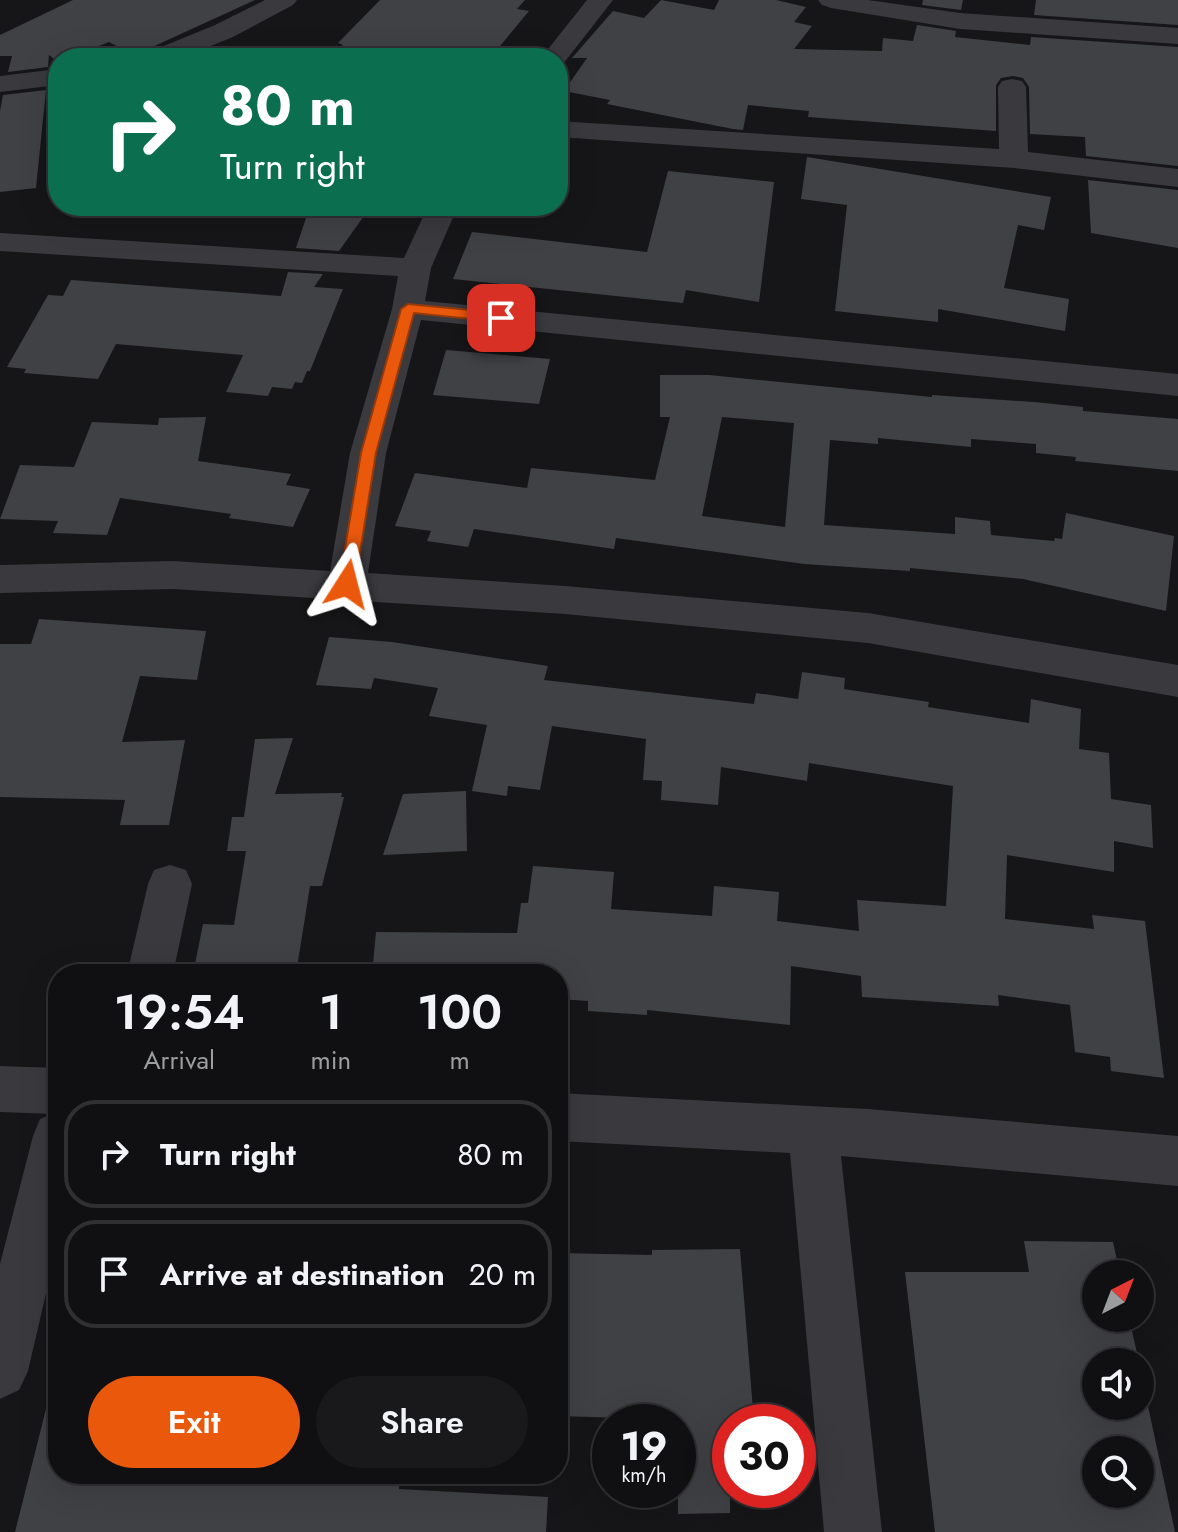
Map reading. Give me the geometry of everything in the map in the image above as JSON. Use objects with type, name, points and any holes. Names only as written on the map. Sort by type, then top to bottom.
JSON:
[{"type":"street","points":[[182,48],[284,0]]},
{"type":"street","points":[[562,48],[600,0]]},
{"type":"street","points":[[831,0],[1011,13],[1178,36]]},
{"type":"street","points":[[0,84],[48,78]]},
{"type":"street","points":[[1012,87],[1014,159]]},
{"type":"street","points":[[568,130],[1014,159],[1178,178]]},
{"type":"street","points":[[347,584],[368,453],[408,309],[415,268],[438,216]]},
{"type":"street","points":[[0,242],[415,268]]},
{"type":"street","points":[[408,309],[1178,385]]},
{"type":"street","points":[[0,579],[173,575],[565,600],[868,628],[1178,681]]},
{"type":"street","points":[[152,964],[170,884]]},
{"type":"street","points":[[0,1089],[48,1091]]},
{"type":"street","points":[[568,1118],[813,1130],[1178,1161]]},
{"type":"street","points":[[813,1130],[853,1532]]},
{"type":"street","points":[[0,1371],[48,1177]]},
{"type":"building","points":[[73,0],[255,0],[150,48],[121,48],[109,42],[94,48],[48,48],[48,67],[8,72],[12,56],[0,56],[0,35]]},
{"type":"building","points":[[380,0],[525,0],[517,9],[529,11],[498,48],[340,48],[343,45],[338,43]]},
{"type":"building","points":[[661,0],[714,10],[719,0],[776,0],[806,7],[794,22],[812,26],[794,49],[882,51],[883,38],[913,41],[917,25],[956,31],[955,37],[1030,45],[1031,37],[1178,47],[1178,166],[1086,156],[1085,137],[1030,134],[1029,87],[1023,78],[1013,76],[1001,78],[996,85],[996,131],[808,117],[809,111],[748,105],[743,130],[607,104],[610,100],[568,92],[568,85],[587,58],[572,58],[613,11],[644,18]]},
{"type":"building","points":[[923,0],[963,0],[961,10],[922,5]]},
{"type":"building","points":[[1036,0],[1178,0],[1178,25],[1034,15]]},
{"type":"building","points":[[46,90],[36,188],[0,192],[0,111],[3,95]]},
{"type":"building","points":[[807,157],[1051,197],[1044,230],[1018,225],[1004,288],[1069,299],[1065,331],[938,309],[938,322],[835,311],[847,205],[801,199]]},
{"type":"building","points":[[668,171],[774,182],[759,302],[686,290],[683,303],[453,279],[472,232],[647,252]]},
{"type":"building","points":[[1088,180],[1178,190],[1178,248],[1091,233]]},
{"type":"building","points":[[307,216],[364,216],[339,251],[296,248]]},
{"type":"building","points":[[288,272],[323,274],[314,287],[343,289],[310,371],[307,371],[302,383],[295,382],[292,389],[272,387],[268,396],[226,392],[243,355],[116,344],[98,379],[24,373],[26,369],[7,367],[48,295],[63,296],[71,280],[281,296]]},
{"type":"building","points":[[446,350],[550,359],[539,404],[433,395]]},
{"type":"building","points":[[660,375],[709,375],[932,397],[1034,402],[1083,407],[1083,411],[1178,419],[1178,471],[1075,461],[1076,457],[1036,453],[1036,444],[971,439],[971,447],[878,438],[878,444],[830,440],[824,525],[955,534],[955,517],[990,521],[991,535],[1054,541],[1055,538],[1062,539],[1066,513],[1174,536],[1166,611],[1023,579],[910,568],[910,571],[804,564],[616,538],[614,549],[474,529],[468,547],[427,541],[431,531],[395,526],[415,473],[527,488],[531,468],[655,480],[670,417],[660,417]],"holes":[[[722,417],[794,423],[785,527],[702,516]]]},
{"type":"building","points":[[206,417],[198,461],[291,474],[286,485],[310,489],[293,527],[229,518],[231,514],[120,498],[107,535],[53,533],[58,521],[0,519],[20,465],[74,467],[92,422],[158,425],[159,418]]},
{"type":"building","points":[[39,619],[206,631],[197,680],[140,676],[122,742],[185,740],[169,825],[120,825],[125,800],[0,797],[0,644],[31,644]]},
{"type":"building","points":[[329,637],[392,642],[548,666],[544,680],[754,704],[756,693],[798,699],[802,672],[845,678],[844,689],[929,702],[928,707],[1029,723],[1031,699],[1081,709],[1079,749],[1109,753],[1111,799],[1151,805],[1153,848],[1114,841],[1114,872],[1007,855],[1005,919],[1094,929],[1092,915],[1145,921],[1164,1078],[1111,1071],[1110,1057],[1075,1052],[1070,1005],[998,995],[999,1006],[862,997],[861,976],[791,966],[790,1025],[647,1010],[647,1015],[588,1011],[588,1001],[568,1000],[568,964],[373,964],[376,932],[517,933],[521,903],[528,903],[533,866],[614,872],[611,909],[712,916],[714,886],[779,892],[777,921],[859,931],[857,900],[946,906],[953,786],[809,763],[807,781],[721,767],[718,805],[661,800],[662,781],[643,780],[646,739],[552,726],[540,790],[508,786],[507,796],[472,791],[487,725],[429,716],[438,688],[374,678],[371,689],[316,685]]},
{"type":"building","points":[[293,738],[275,794],[342,793],[341,797],[344,797],[322,886],[310,886],[298,964],[195,964],[203,924],[234,925],[246,851],[227,851],[232,817],[244,817],[255,739]]},
{"type":"building","points":[[466,791],[467,851],[383,855],[403,794]]},
{"type":"building","points":[[1024,1241],[1113,1242],[1117,1260],[1082,1260],[1082,1332],[1132,1332],[1136,1348],[1082,1348],[1082,1420],[1151,1420],[1175,1532],[935,1532],[905,1272],[1029,1272]]},
{"type":"building","points":[[740,1249],[753,1404],[712,1404],[712,1508],[730,1508],[730,1513],[678,1514],[678,1508],[696,1508],[696,1404],[592,1404],[592,1417],[568,1416],[568,1253],[652,1255],[652,1250]]},
{"type":"building","points":[[46,1409],[48,1484],[399,1484],[399,1489],[548,1497],[546,1532],[15,1532]]},
{"type":"route","points":[[347,584],[368,453],[408,309],[501,318]]}]
